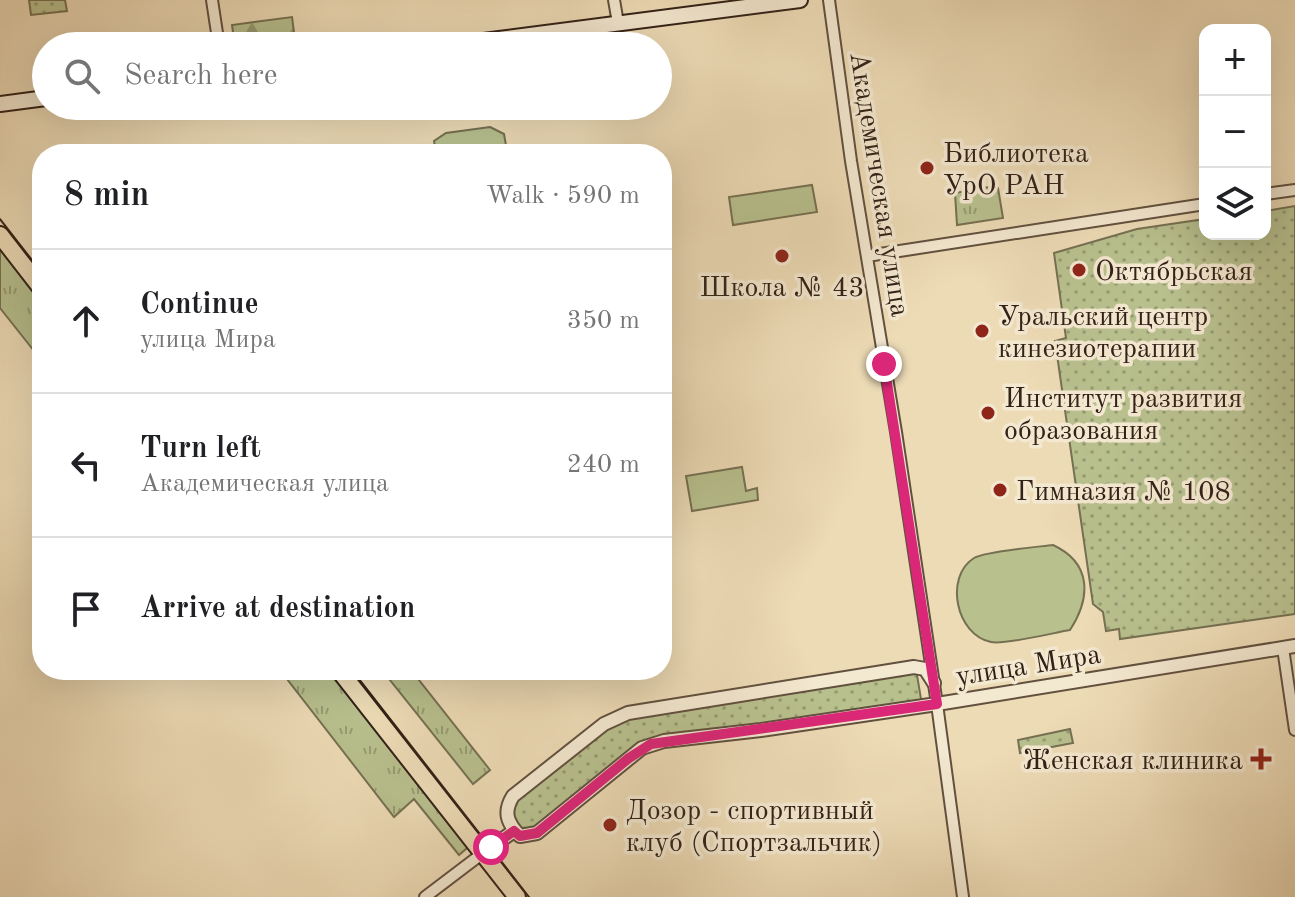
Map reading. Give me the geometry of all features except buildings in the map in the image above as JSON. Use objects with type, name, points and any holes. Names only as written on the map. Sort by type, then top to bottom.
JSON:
[{"type":"main road","points":[[550,32],[800,0]]},
{"type":"main road","points":[[0,104],[32,100]]},
{"type":"main road","points":[[0,235],[32,276]]},
{"type":"main road","points":[[347,680],[517,897]]},
{"type":"street","points":[[212,0],[217,32]]},
{"type":"street","points":[[614,0],[618,23]]},
{"type":"street","name":"Академическая улица","points":[[829,0],[934,683],[963,897]]},
{"type":"street","points":[[1271,193],[1295,190]]},
{"type":"street","points":[[867,256],[1199,205]]},
{"type":"street","points":[[1289,647],[1295,730]]},
{"type":"street","name":"улица Мира","points":[[934,683],[925,669],[914,667],[628,713],[604,724],[513,796],[506,813],[514,831],[520,836],[537,833],[629,758],[651,744],[937,704],[1289,647]]},
{"type":"street","name":"улица Мира","points":[[483,853],[514,831]]},
{"type":"street","points":[[425,897],[483,853]]},
{"type":"green space","points":[[29,0],[65,0],[67,11],[31,15]]},
{"type":"green space","points":[[292,17],[294,32],[233,32],[232,25]]},
{"type":"green space","points":[[490,127],[504,134],[506,144],[434,144],[434,141],[446,133]]},
{"type":"green space","points":[[812,185],[817,212],[733,225],[729,197]]},
{"type":"green space","points":[[998,188],[1003,218],[957,225],[955,193]]},
{"type":"green space","points":[[1295,206],[1295,614],[1120,639],[1119,629],[1106,631],[1103,612],[1093,604],[1055,341],[1066,338],[1054,253],[1137,229],[1199,220],[1199,240],[1271,240],[1271,210]]},
{"type":"green space","points":[[0,235],[32,276],[32,348],[0,308]]},
{"type":"green space","points":[[742,467],[746,491],[757,488],[758,500],[692,511],[686,476]]},
{"type":"green space","points":[[1053,545],[1075,561],[1084,582],[1082,606],[1070,630],[991,642],[969,629],[962,617],[957,591],[959,578],[974,558],[989,553]]},
{"type":"green space","points":[[911,667],[917,675],[922,705],[651,744],[537,833],[520,836],[508,805],[614,718]]},
{"type":"green space","points":[[288,680],[348,680],[474,842],[459,855],[414,799],[394,817]]},
{"type":"green space","points":[[390,680],[419,680],[490,770],[473,784]]},
{"type":"green space","points":[[1070,729],[1073,743],[1020,753],[1018,740]]},
{"type":"tram line","points":[[0,219],[32,260]]},
{"type":"tram line","points":[[360,680],[529,897]]},
{"type":"place","name":"Библиотека УрО РАН","points":[[927,168]]},
{"type":"place","name":"Школа № 43","points":[[782,256]]},
{"type":"place","name":"Октябрьская","points":[[1079,270]]},
{"type":"place","name":"Уральский центр кинезиотерапии","points":[[982,331]]},
{"type":"place","name":"Институт развития образования","points":[[988,413]]},
{"type":"place","name":"Гимназия № 108","points":[[1000,490]]},
{"type":"place","name":"Женская клиника","points":[[1261,759]]},
{"type":"place","name":"Дозор - спортивный клуб (Спортзальчик)","points":[[610,825]]},
{"type":"route","points":[[491,847],[514,831],[520,836],[537,833],[629,758],[651,744],[937,704],[884,364]]}]
